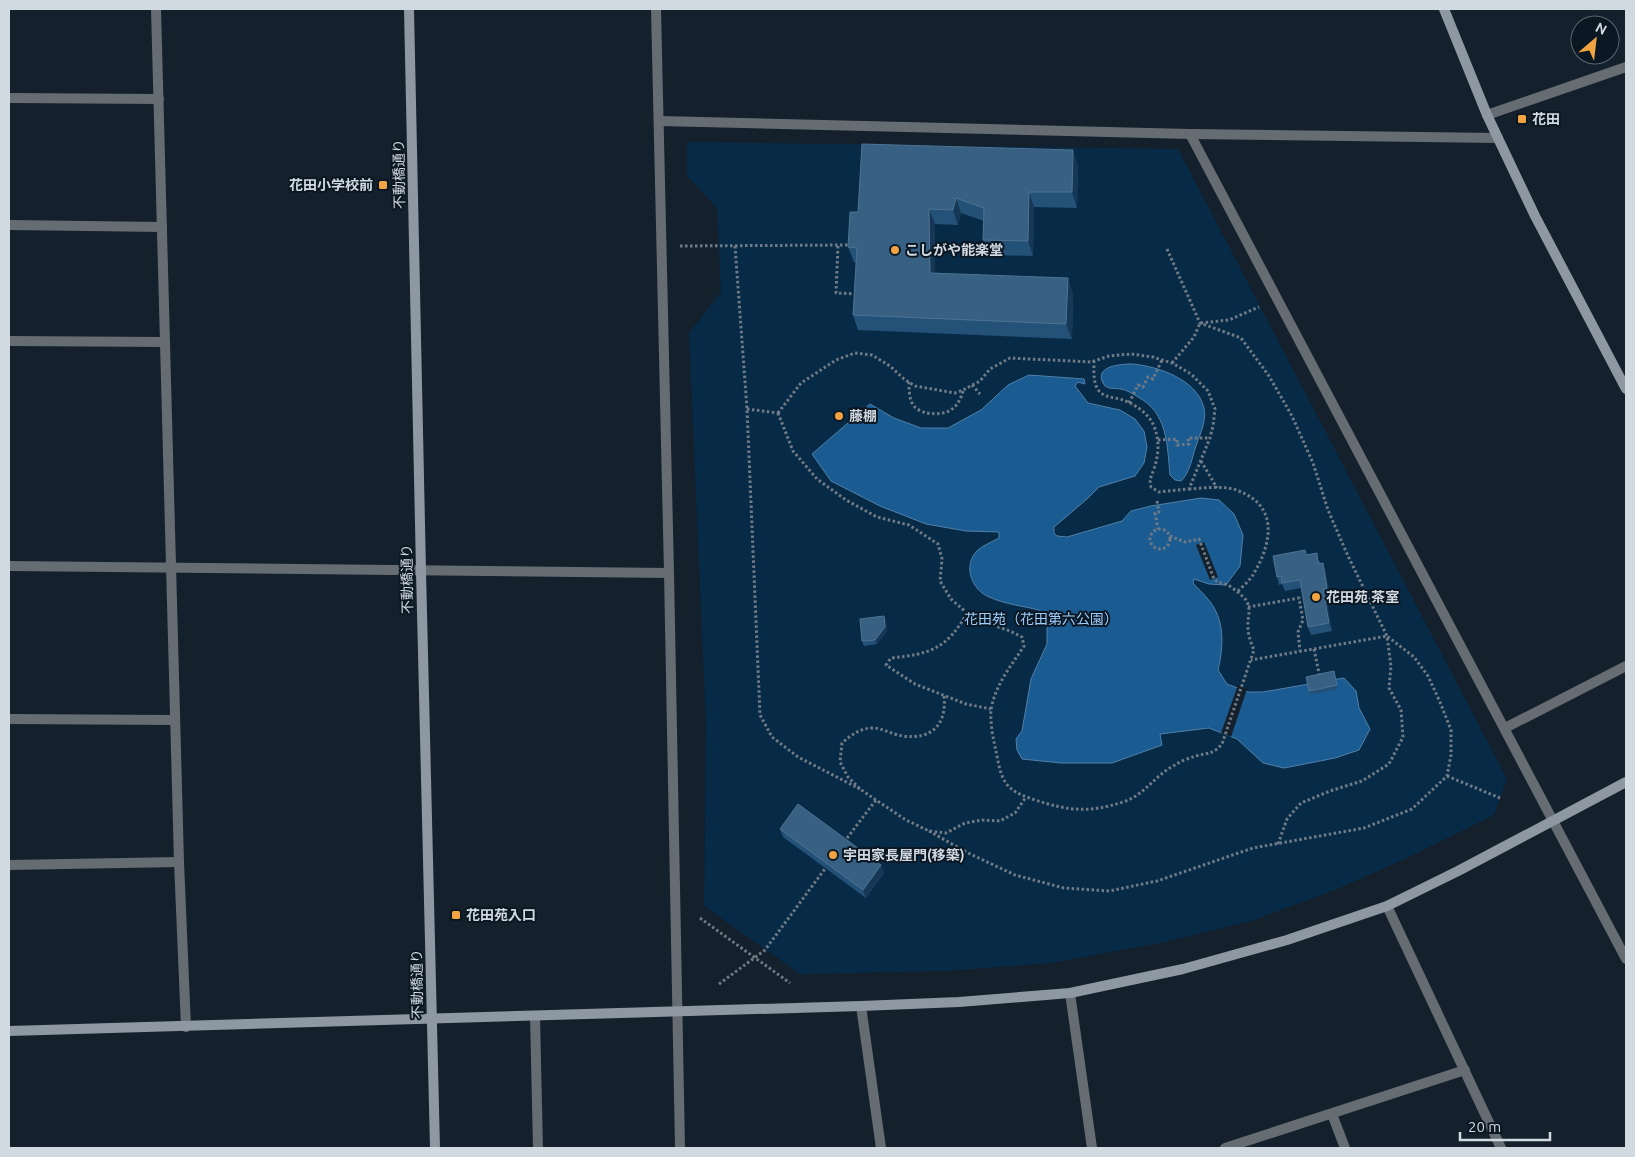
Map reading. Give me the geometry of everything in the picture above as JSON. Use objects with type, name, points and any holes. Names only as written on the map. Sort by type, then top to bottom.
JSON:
[{"type":"street","points":[[156,9],[179,862],[186,1027]]},
{"type":"street","name":"不動橋通り","points":[[409,9],[420,570],[435,1148]]},
{"type":"street","points":[[656,9],[670,573],[680,1148]]},
{"type":"street","points":[[1444,9],[1487,115],[1535,216],[1626,389]]},
{"type":"street","points":[[1487,115],[1626,67]]},
{"type":"street","points":[[9,98],[159,99]]},
{"type":"street","points":[[659,122],[1190,134],[1498,138]]},
{"type":"street","points":[[1190,134],[1626,959]]},
{"type":"street","points":[[9,225],[162,227]]},
{"type":"street","points":[[9,341],[165,342]]},
{"type":"street","points":[[9,566],[670,573]]},
{"type":"street","points":[[1505,728],[1626,666]]},
{"type":"street","points":[[9,719],[175,720]]},
{"type":"street","points":[[9,1031],[861,1006],[959,1002],[1070,993],[1183,969],[1287,940],[1387,906],[1458,872],[1626,782]]},
{"type":"street","points":[[9,866],[179,862]]},
{"type":"street","points":[[1387,906],[1501,1148]]},
{"type":"street","points":[[1070,993],[1092,1148]]},
{"type":"street","points":[[861,1006],[881,1148]]},
{"type":"street","points":[[535,1016],[538,1148]]},
{"type":"street","points":[[1225,1148],[1465,1070]]},
{"type":"street","points":[[1332,1114],[1345,1148]]},
{"type":"path","points":[[680,246],[854,245]]},
{"type":"path","points":[[736,246],[747,409],[760,715],[772,737],[798,757],[860,788]]},
{"type":"path","points":[[838,246],[836,293],[861,294]]},
{"type":"path","points":[[1168,249],[1200,322],[1241,338],[1269,376],[1292,416],[1313,463],[1328,510],[1387,636],[1391,666],[1389,688],[1402,710],[1403,738],[1389,764],[1362,781],[1301,803],[1287,819],[1278,844]]},
{"type":"path","points":[[1200,322],[1229,320],[1260,307]]},
{"type":"path","points":[[1172,363],[1194,337],[1200,322]]},
{"type":"path","points":[[778,414],[801,383],[836,360],[855,353],[872,355],[890,366],[915,386],[955,393],[980,381],[990,369],[1010,358],[1094,361],[1108,356],[1131,354],[1153,357],[1172,363],[1191,374],[1208,391],[1215,409],[1210,438],[1189,489]]},
{"type":"path","points":[[1129,401],[1138,385],[1143,387],[1148,377],[1152,380],[1162,360]]},
{"type":"path","points":[[1094,361],[1096,387],[1100,393],[1110,398],[1129,401],[1145,412],[1157,433],[1160,440],[1158,456],[1149,479],[1151,487],[1159,492],[1218,488],[1238,490],[1252,497],[1263,509],[1269,523],[1268,538],[1252,576],[1237,592]]},
{"type":"path","points":[[909,382],[910,397],[914,406],[922,412],[933,414],[943,414],[954,408],[960,401],[963,390]]},
{"type":"path","points":[[972,385],[980,394]]},
{"type":"path","points":[[747,409],[778,414]]},
{"type":"path","points":[[778,414],[793,451],[817,479],[846,500],[877,517],[909,525],[938,544],[942,559],[940,581],[951,599],[967,613],[981,621],[1022,637],[1024,646],[998,688],[991,709],[991,729],[1005,783],[1017,794],[1058,808],[1089,810],[1136,798],[1154,780],[1174,765],[1196,756],[1216,751],[1226,735],[1254,650],[1247,626],[1250,612],[1246,601],[1237,592],[1228,586],[1218,583],[1214,579],[1199,539],[1185,542],[1169,536],[1164,530],[1158,529],[1153,532],[1151,542],[1153,545],[1163,549],[1169,536]]},
{"type":"path","points":[[1160,440],[1177,439],[1177,445],[1188,444],[1188,438],[1210,438]]},
{"type":"path","points":[[1201,460],[1218,488]]},
{"type":"path","points":[[1157,501],[1158,512],[1155,513],[1158,529]]},
{"type":"path","points":[[1248,607],[1299,598],[1303,620],[1298,632],[1300,651]]},
{"type":"path","points":[[967,613],[959,626],[936,649],[918,656],[891,658],[886,665],[915,684],[966,704],[991,709]]},
{"type":"path","points":[[944,696],[946,710],[941,722],[932,733],[919,737],[903,736],[873,728],[855,731],[842,743],[840,762],[848,776],[860,788],[906,820],[968,853],[1015,875],[1064,888],[1109,890],[1157,881],[1253,848],[1364,828],[1412,808],[1447,776],[1451,755],[1451,730],[1440,702],[1428,676],[1414,657],[1387,636],[1251,660]]},
{"type":"path","points":[[1314,649],[1320,678]]},
{"type":"path","points":[[1447,776],[1500,798]]},
{"type":"path","points":[[929,831],[946,833],[965,823],[982,820],[1000,821],[1015,813],[1026,797]]},
{"type":"path","points":[[840,849],[876,800]]},
{"type":"path","points":[[719,984],[765,950],[828,864]]},
{"type":"path","points":[[700,918],[790,983]]},
{"type":"green space","name":"花田苑（花田第六公園）","points":[[687,142],[1178,149],[1507,779],[1494,815],[1405,859],[1335,890],[1251,921],[1165,942],[1051,963],[946,971],[800,974],[704,906],[706,723],[689,333],[721,292],[717,208],[687,176]]},
{"type":"shaded area","points":[[1132,364],[1164,371],[1175,376],[1193,389],[1200,398],[1205,413],[1204,422],[1189,469],[1181,481],[1175,480],[1170,475],[1164,431],[1161,421],[1155,412],[1148,404],[1132,393],[1108,388],[1103,383],[1101,377],[1105,370],[1110,367]]},
{"type":"shaded area","points":[[1029,375],[1084,379],[1085,384],[1078,382],[1075,386],[1088,403],[1120,410],[1135,419],[1144,431],[1147,447],[1144,463],[1135,476],[1099,487],[1054,527],[1054,533],[1057,536],[1067,537],[1122,521],[1131,511],[1151,506],[1201,498],[1219,500],[1234,514],[1243,535],[1240,566],[1226,585],[1209,584],[1194,579],[1193,583],[1213,606],[1220,623],[1222,642],[1218,670],[1227,684],[1248,692],[1263,692],[1344,678],[1356,691],[1359,708],[1370,729],[1359,750],[1335,758],[1284,768],[1263,763],[1237,739],[1209,728],[1160,734],[1162,745],[1112,763],[1061,763],[1022,759],[1017,750],[1016,739],[1022,731],[1031,679],[1047,644],[1047,623],[1039,610],[989,597],[983,594],[974,584],[970,571],[972,558],[981,548],[999,538],[999,532],[966,531],[926,524],[880,506],[831,481],[812,454],[870,404],[894,418],[921,428],[948,428],[981,410],[1008,385]]},
{"type":"pier","points":[[1204,542],[1218,577],[1210,580],[1196,545]]},
{"type":"pier","points":[[1238,685],[1247,689],[1231,737],[1221,733]]},
{"type":"building","name":"こしがや能楽堂","points":[[862,144],[1073,150],[1072,192],[1029,192],[1028,241],[983,240],[984,208],[956,198],[953,210],[929,209],[930,273],[1068,278],[1066,324],[853,315],[857,248],[848,247],[850,212],[858,212]]},
{"type":"building","name":"花田苑 茶室","points":[[1305,550],[1306,555],[1317,553],[1318,564],[1323,563],[1327,588],[1323,589],[1329,623],[1308,627],[1300,580],[1282,583],[1281,576],[1277,577],[1273,556]]},
{"type":"building","points":[[884,616],[885,627],[875,640],[862,641],[860,619]]},
{"type":"building","points":[[1334,671],[1337,685],[1309,691],[1306,677]]},
{"type":"building","name":"宇田家長屋門(移築)","points":[[798,804],[881,865],[863,890],[780,829]]},
{"type":"place","name":"花田","points":[[1522,119]]},
{"type":"place","name":"花田小学校前","points":[[383,185]]},
{"type":"place","name":"こしがや能楽堂","points":[[895,250]]},
{"type":"place","name":"藤棚","points":[[839,416]]},
{"type":"place","name":"花田苑 茶室","points":[[1316,597]]},
{"type":"place","name":"宇田家長屋門(移築)","points":[[833,855]]},
{"type":"place","name":"花田苑入口","points":[[456,915]]}]
